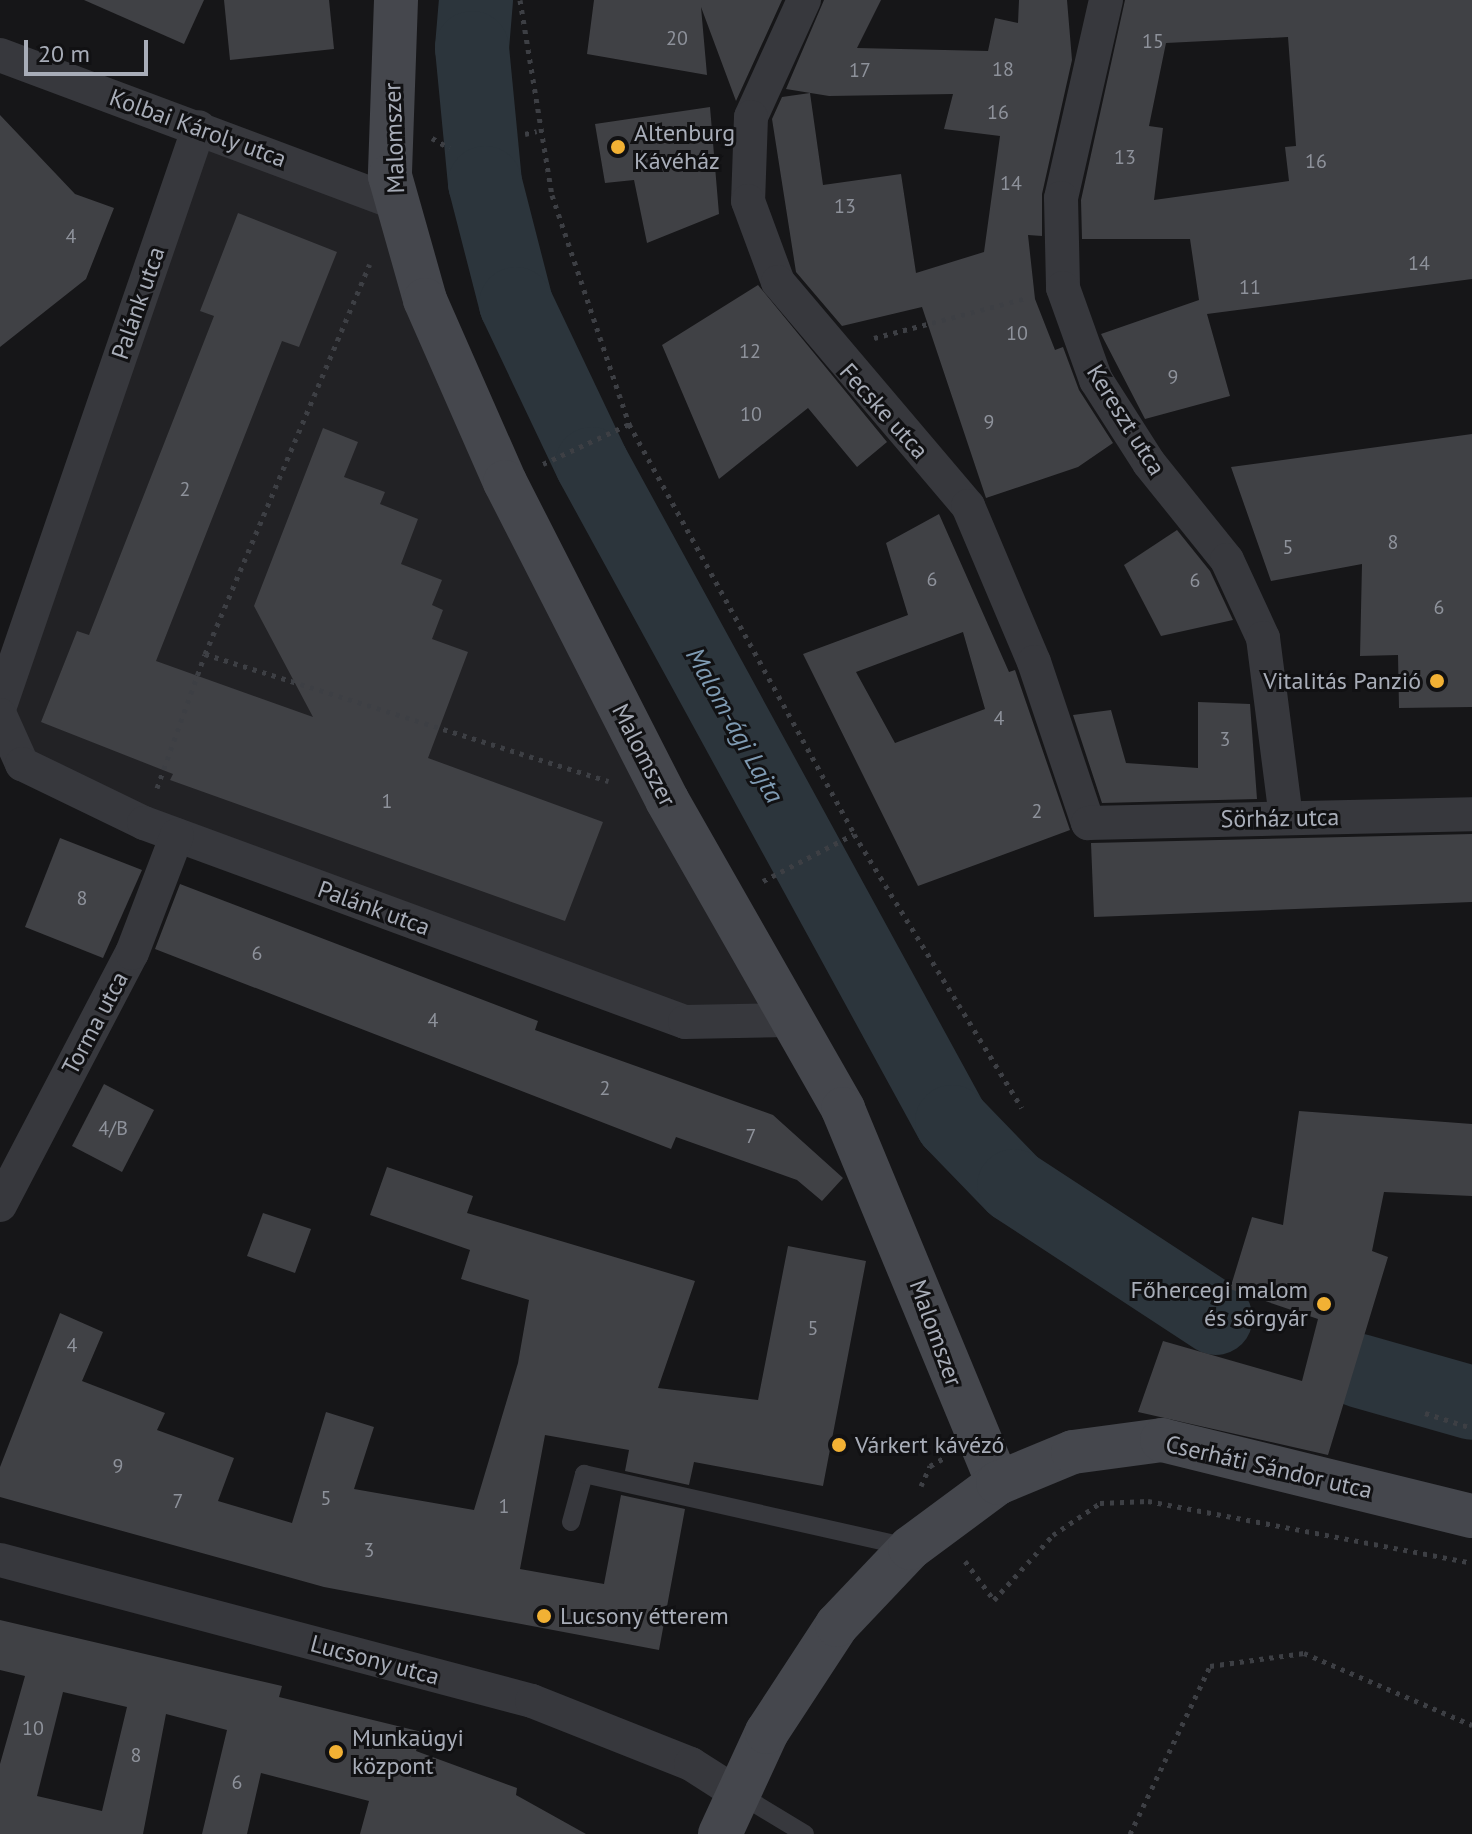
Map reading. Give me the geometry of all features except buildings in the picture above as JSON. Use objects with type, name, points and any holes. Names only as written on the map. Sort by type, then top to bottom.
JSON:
[{"type":"street","name":"Malomszer","points":[[396,0],[396,203],[425,300],[505,482],[667,800],[888,1206],[998,1483]]},
{"type":"street","name":"Fecske utca","points":[[804,0],[751,117],[748,201],[778,282],[829,350],[968,506],[1034,662],[1088,823]]},
{"type":"street","name":"Kereszt utca","points":[[1106,0],[1061,198],[1063,288],[1096,380],[1149,463],[1227,560],[1263,638],[1286,817]]},
{"type":"street","name":"Kolbai Károly utca","points":[[0,55],[396,203]]},
{"type":"street","name":"Palánk utca","points":[[0,706],[199,127]]},
{"type":"street","name":"Palánk utca","points":[[0,715],[22,764],[144,823],[685,1022],[789,1020]]},
{"type":"street","name":"Sörház utca","points":[[1088,823],[1472,814]]},
{"type":"street","name":"Torma utca","points":[[0,1205],[132,953],[177,835]]},
{"type":"street","name":"Cserháti Sándor utca","points":[[720,1834],[767,1732],[837,1625],[924,1536],[998,1483],[1073,1452],[1162,1440],[1472,1516]]},
{"type":"street","name":"Lucsony utca","points":[[0,1560],[532,1701],[691,1764],[738,1794]]},
{"type":"lane","points":[[571,1522],[584,1474],[924,1536]]},
{"type":"lane","points":[[738,1794],[805,1834]]},
{"type":"path","points":[[520,0],[537,131],[629,424],[853,834],[1022,1108]]},
{"type":"path","points":[[525,134],[537,131]]},
{"type":"path","points":[[144,823],[205,654],[396,203]]},
{"type":"path","points":[[829,350],[1063,288]]},
{"type":"path","points":[[567,453],[629,424]]},
{"type":"path","points":[[205,654],[667,800]]},
{"type":"path","points":[[777,874],[853,834]]},
{"type":"path","points":[[1425,1413],[1472,1428]]},
{"type":"path","points":[[924,1536],[994,1600],[1053,1535],[1100,1503],[1148,1501],[1472,1563]]},
{"type":"path","points":[[1130,1834],[1210,1666],[1304,1653],[1472,1725]]},
{"type":"shaded area","points":[[199,127],[396,203],[425,300],[789,1020],[685,1022],[22,764],[0,715]]},
{"type":"waterway","name":"Malom-ági Lajta","points":[[476,0],[472,48],[485,183],[516,304],[592,464],[952,1122],[1014,1186],[1216,1318]]},
{"type":"waterway","name":"Malom-ági Lajta","points":[[1360,1371],[1472,1403]]},
{"type":"place","name":"Altenburg Kávéház","points":[[618,147]]},
{"type":"place","name":"Vitalitás Panzió","points":[[1437,681]]},
{"type":"place","name":"Főhercegi malom és sörgyár","points":[[1324,1304]]},
{"type":"place","name":"Várkert kávézó","points":[[839,1445]]},
{"type":"place","name":"Lucsony étterem","points":[[544,1616]]},
{"type":"place","name":"Munkaügyi központ","points":[[336,1752]]}]
